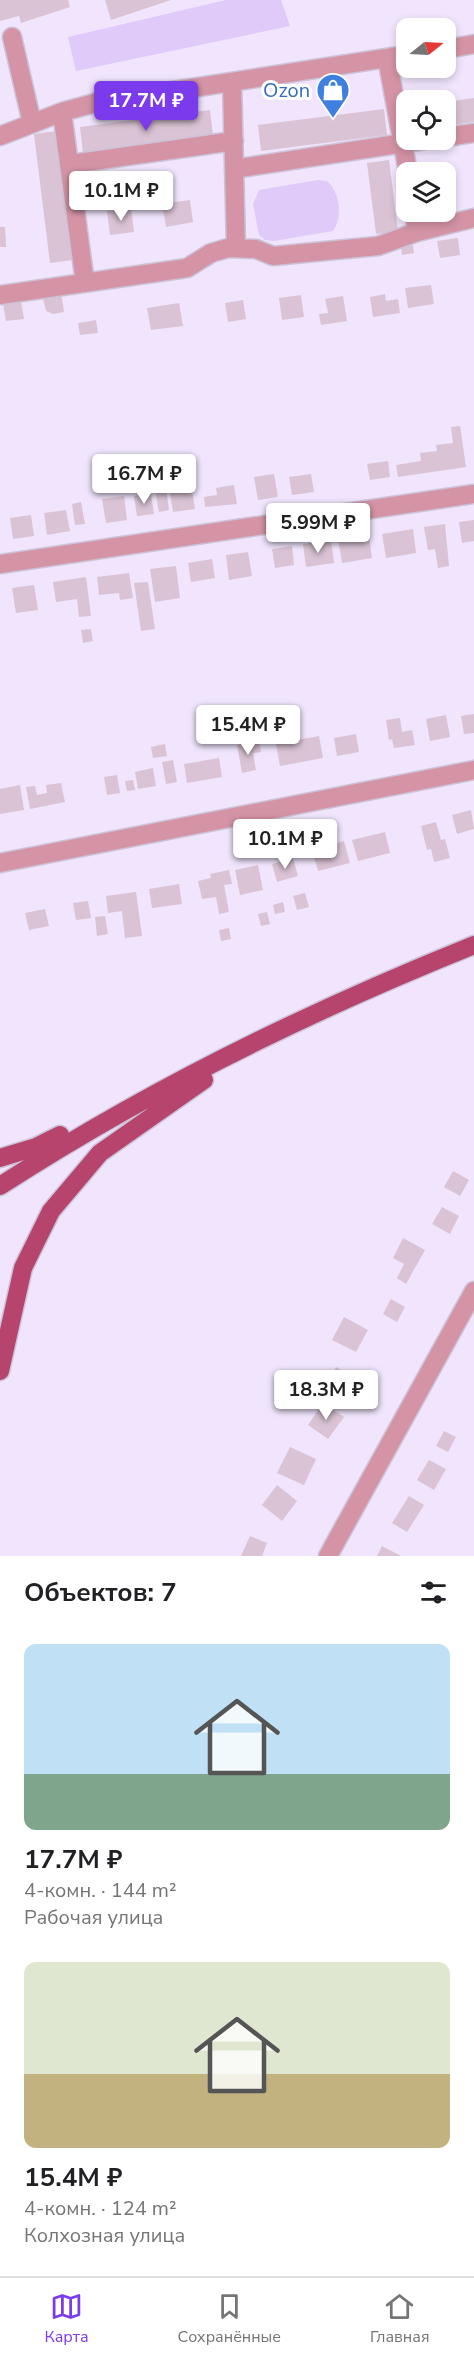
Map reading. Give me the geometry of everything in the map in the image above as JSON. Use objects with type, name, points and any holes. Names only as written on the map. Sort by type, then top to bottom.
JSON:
[{"type":"main road","points":[[0,1186],[68,1142],[261,1040],[474,945]]},
{"type":"main road","points":[[0,1371],[23,1268],[51,1211],[100,1153],[261,1040]]},
{"type":"main road","points":[[0,1158],[36,1147],[155,1088],[214,1064]]},
{"type":"street","points":[[12,37],[32,123]]},
{"type":"street","points":[[456,47],[474,44]]},
{"type":"street","points":[[0,136],[62,112],[95,103],[396,57]]},
{"type":"street","points":[[387,58],[396,102]]},
{"type":"street","points":[[232,82],[236,248]]},
{"type":"street","points":[[62,112],[71,164],[85,283]]},
{"type":"street","points":[[456,135],[474,133]]},
{"type":"street","points":[[71,164],[234,141]]},
{"type":"street","points":[[234,169],[396,143]]},
{"type":"street","points":[[0,295],[187,268],[211,253],[236,248],[256,249],[273,256],[378,246],[417,232],[474,218]]},
{"type":"street","points":[[416,222],[417,232]]},
{"type":"street","points":[[0,564],[474,494]]},
{"type":"street","points":[[0,863],[474,770]]},
{"type":"street","points":[[328,1556],[474,1292]]},
{"type":"shaded area","points":[[226,0],[281,0],[290,26],[76,71],[68,37]]},
{"type":"shaded area","points":[[318,180],[327,181],[335,191],[339,212],[333,231],[274,241],[265,240],[259,235],[253,204],[259,190]]},
{"type":"building","points":[[0,0],[68,0],[70,7],[21,23],[19,16],[0,21]]},
{"type":"building","points":[[105,0],[171,0],[111,20]]},
{"type":"building","points":[[474,98],[474,122],[456,125],[456,101]]},
{"type":"building","points":[[384,109],[387,135],[261,151],[258,125]]},
{"type":"building","points":[[210,110],[213,136],[83,153],[80,127]]},
{"type":"building","points":[[57,131],[73,260],[50,263],[34,134]]},
{"type":"building","points":[[389,160],[398,231],[376,234],[367,163]]},
{"type":"building","points":[[190,200],[193,222],[166,227],[162,204]]},
{"type":"building","points":[[131,208],[134,232],[110,235],[107,211]]},
{"type":"building","points":[[0,227],[5,227],[6,247],[0,247]]},
{"type":"building","points":[[458,238],[460,255],[440,258],[437,241]]},
{"type":"building","points":[[413,245],[414,253],[402,255],[401,247]]},
{"type":"building","points":[[431,285],[434,304],[408,308],[405,288]]},
{"type":"building","points":[[61,292],[64,312],[53,314],[46,311],[42,295]]},
{"type":"building","points":[[385,294],[386,301],[398,299],[400,313],[373,317],[370,297]]},
{"type":"building","points":[[301,295],[304,317],[282,320],[279,298]]},
{"type":"building","points":[[343,296],[347,321],[321,325],[319,314],[328,313],[325,299]]},
{"type":"building","points":[[243,300],[246,319],[228,322],[225,303]]},
{"type":"building","points":[[21,301],[24,319],[6,321],[3,304]]},
{"type":"building","points":[[179,303],[183,326],[151,330],[147,308]]},
{"type":"building","points":[[96,320],[98,333],[80,335],[78,323]]},
{"type":"building","points":[[460,426],[466,467],[398,477],[396,465],[421,461],[420,453],[437,451],[436,445],[453,443],[451,427]]},
{"type":"building","points":[[114,460],[116,473],[105,474],[103,461]]},
{"type":"building","points":[[388,461],[390,477],[370,480],[367,464]]},
{"type":"building","points":[[274,474],[278,497],[258,500],[254,477]]},
{"type":"building","points":[[311,474],[314,492],[292,495],[289,477]]},
{"type":"building","points":[[234,485],[237,504],[205,507],[204,497],[217,495],[216,488]]},
{"type":"building","points":[[166,488],[169,510],[159,512],[155,490]]},
{"type":"building","points":[[192,489],[195,509],[173,512],[170,492]]},
{"type":"building","points":[[151,493],[154,514],[137,516],[134,496]]},
{"type":"building","points":[[124,496],[127,520],[106,523],[102,499]]},
{"type":"building","points":[[81,502],[85,524],[75,525],[72,504]]},
{"type":"building","points":[[66,510],[70,531],[47,535],[44,513]]},
{"type":"building","points":[[31,515],[34,536],[13,539],[10,518]]},
{"type":"building","points":[[474,520],[474,541],[462,543],[459,522]]},
{"type":"building","points":[[445,524],[449,566],[438,568],[435,549],[428,550],[424,527]]},
{"type":"building","points":[[413,529],[416,553],[386,558],[382,534]]},
{"type":"building","points":[[369,535],[372,558],[342,563],[338,539]]},
{"type":"building","points":[[331,540],[334,563],[306,567],[303,544]]},
{"type":"building","points":[[292,546],[294,565],[275,568],[272,549]]},
{"type":"building","points":[[248,552],[252,576],[229,580],[226,555]]},
{"type":"building","points":[[212,559],[215,578],[191,582],[188,563]]},
{"type":"building","points":[[176,566],[180,598],[155,602],[150,569]]},
{"type":"building","points":[[129,573],[133,598],[120,600],[119,593],[99,595],[97,577]]},
{"type":"building","points":[[86,577],[91,616],[79,617],[77,599],[56,602],[53,582]]},
{"type":"building","points":[[148,582],[155,629],[141,631],[134,583]]},
{"type":"building","points":[[34,585],[38,610],[16,613],[12,588]]},
{"type":"building","points":[[91,629],[93,641],[83,643],[81,630]]},
{"type":"building","points":[[238,711],[241,723],[229,725],[227,713]]},
{"type":"building","points":[[474,714],[474,733],[464,734],[461,716]]},
{"type":"building","points":[[446,715],[450,737],[430,741],[426,719]]},
{"type":"building","points":[[400,718],[402,732],[412,730],[415,745],[394,748],[392,739],[389,740],[386,720]]},
{"type":"building","points":[[356,734],[359,752],[337,756],[334,738]]},
{"type":"building","points":[[319,736],[323,758],[280,766],[276,744]]},
{"type":"building","points":[[259,741],[261,752],[253,753],[256,770],[242,773],[237,745]]},
{"type":"building","points":[[165,744],[167,756],[153,758],[151,747]]},
{"type":"building","points":[[219,758],[222,777],[187,783],[184,764]]},
{"type":"building","points":[[173,760],[177,782],[166,784],[162,762]]},
{"type":"building","points":[[153,768],[156,786],[138,789],[135,772]]},
{"type":"building","points":[[117,775],[120,793],[107,795],[104,777]]},
{"type":"building","points":[[133,780],[135,790],[127,791],[125,781]]},
{"type":"building","points":[[61,783],[65,802],[30,809],[26,787],[35,786],[37,795],[47,793],[46,785]]},
{"type":"building","points":[[20,785],[24,810],[0,814],[0,789]]},
{"type":"building","points":[[471,810],[474,829],[457,834],[452,815]]},
{"type":"building","points":[[436,822],[441,840],[445,839],[450,858],[434,862],[431,849],[427,850],[421,826]]},
{"type":"building","points":[[385,832],[390,853],[358,861],[352,840]]},
{"type":"building","points":[[301,838],[304,850],[293,853],[290,840]]},
{"type":"building","points":[[344,841],[350,863],[318,871],[312,850]]},
{"type":"building","points":[[293,858],[298,876],[277,882],[272,864]]},
{"type":"building","points":[[258,865],[263,890],[240,895],[235,870]]},
{"type":"building","points":[[229,870],[232,884],[224,885],[229,912],[219,914],[216,897],[202,899],[198,881],[211,878],[210,874]]},
{"type":"building","points":[[179,884],[182,904],[152,908],[149,889]]},
{"type":"building","points":[[136,892],[142,936],[125,938],[122,911],[108,913],[106,896]]},
{"type":"building","points":[[305,893],[309,907],[297,910],[293,896]]},
{"type":"building","points":[[88,901],[91,918],[76,920],[73,903]]},
{"type":"building","points":[[283,902],[285,912],[275,914],[273,905]]},
{"type":"building","points":[[45,909],[49,926],[29,930],[25,913]]},
{"type":"building","points":[[267,912],[270,924],[261,926],[258,914]]},
{"type":"building","points":[[105,916],[108,934],[97,936],[95,917]]},
{"type":"building","points":[[229,928],[231,939],[221,941],[219,930]]},
{"type":"building","points":[[453,1171],[469,1180],[460,1196],[444,1187]]},
{"type":"building","points":[[442,1207],[459,1216],[450,1234],[432,1224]]},
{"type":"building","points":[[403,1238],[425,1250],[406,1284],[397,1278],[404,1264],[393,1258]]},
{"type":"building","points":[[391,1299],[405,1307],[397,1322],[383,1314]]},
{"type":"building","points":[[344,1317],[368,1330],[356,1352],[332,1340]]},
{"type":"building","points":[[336,1367],[352,1376],[342,1394],[326,1385]]},
{"type":"building","points":[[323,1403],[344,1417],[328,1439],[308,1425]]},
{"type":"building","points":[[444,1431],[456,1437],[448,1452],[436,1446]]},
{"type":"building","points":[[290,1447],[316,1459],[304,1485],[277,1473]]},
{"type":"building","points":[[429,1460],[446,1469],[434,1490],[417,1480]]},
{"type":"building","points":[[277,1485],[297,1501],[282,1521],[262,1505]]},
{"type":"building","points":[[409,1496],[424,1505],[407,1532],[392,1523]]},
{"type":"building","points":[[250,1536],[267,1543],[262,1556],[241,1556]]},
{"type":"building","points":[[382,1546],[401,1556],[377,1556]]},
{"type":"place","name":"Ozon","points":[[333,119]]}]
